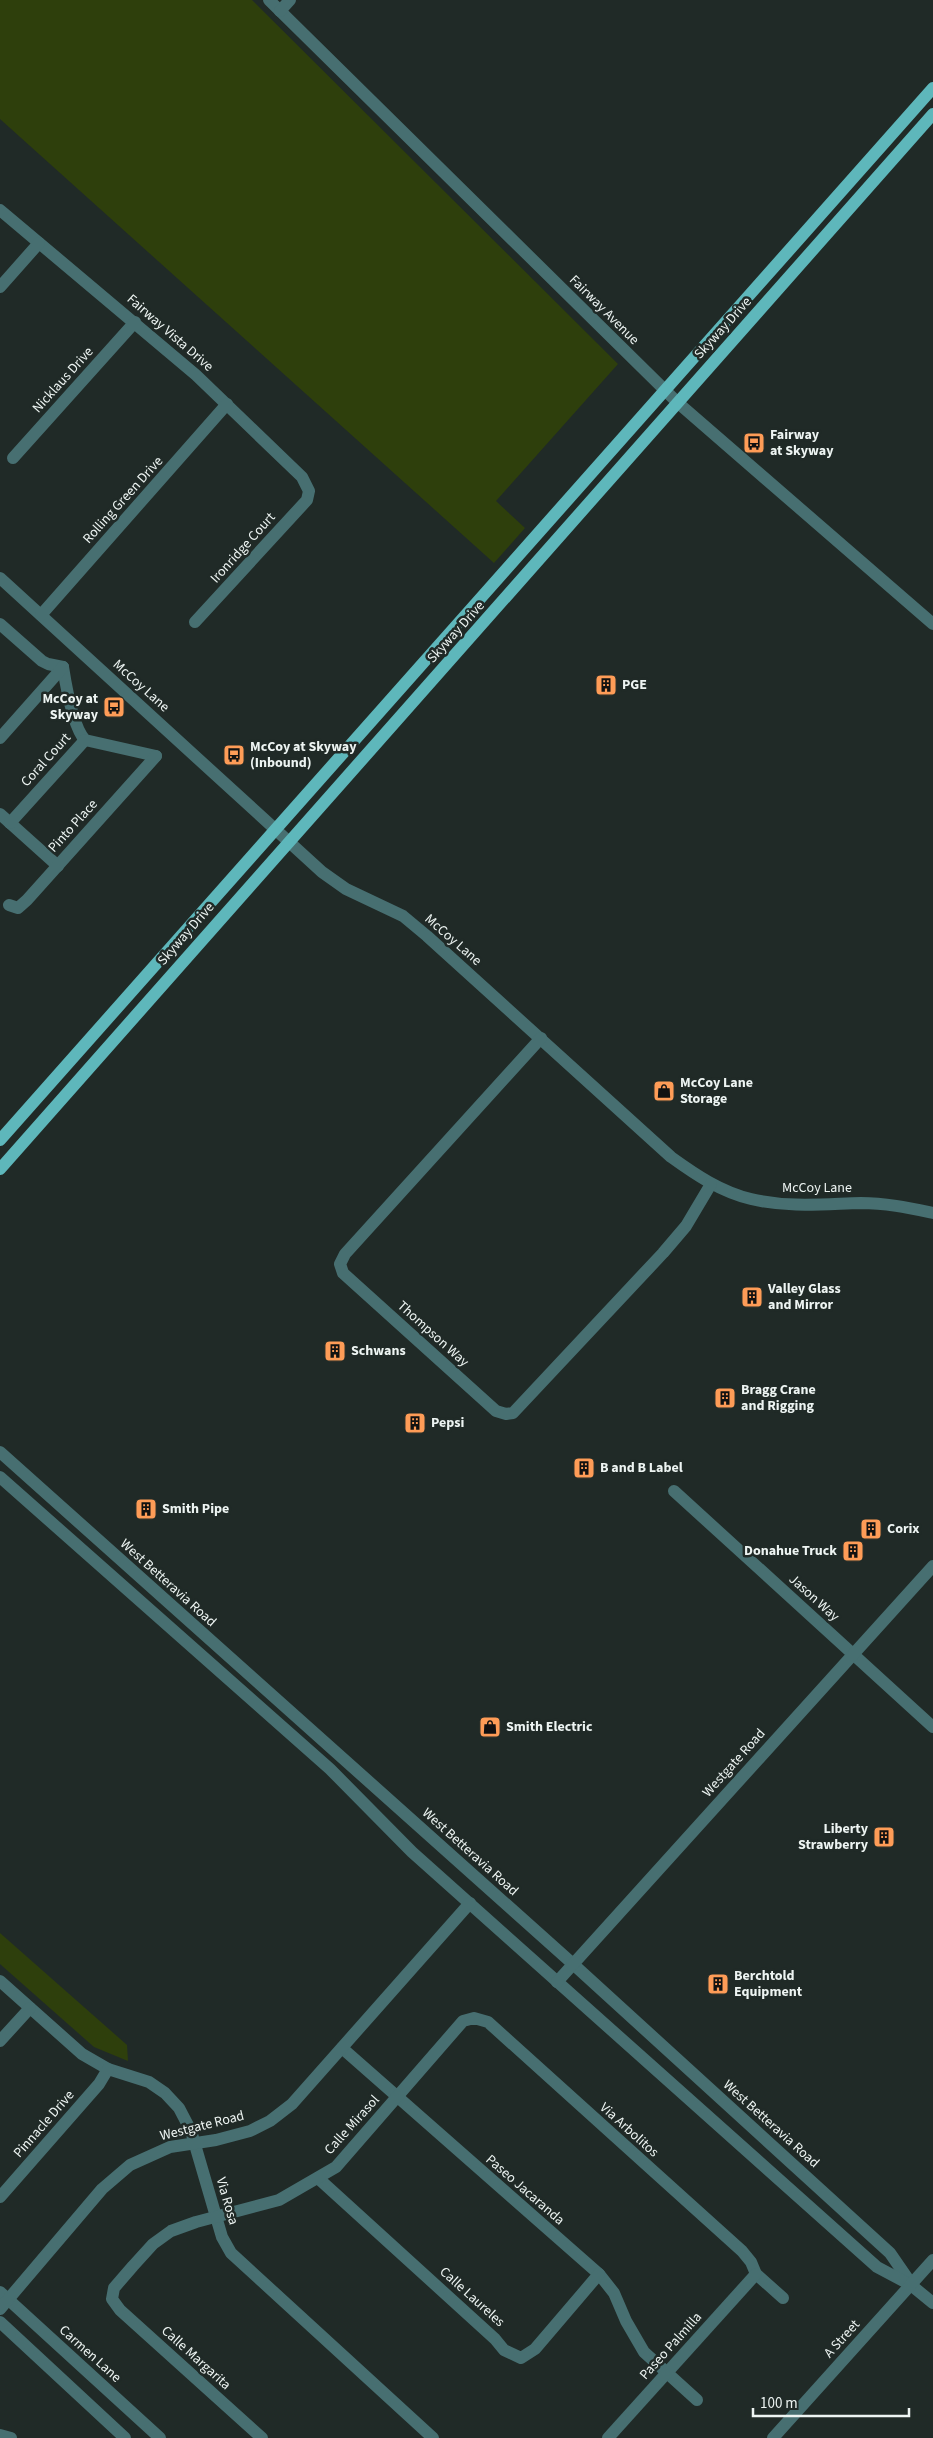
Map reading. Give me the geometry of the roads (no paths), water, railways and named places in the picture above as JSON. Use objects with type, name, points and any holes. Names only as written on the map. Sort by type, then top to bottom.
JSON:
[{"type":"main road","name":"Skyway Drive","points":[[0,1140],[933,88]]},
{"type":"main road","name":"Skyway Drive","points":[[0,1168],[933,114]]},
{"type":"street","name":"Fairway Avenue","points":[[269,0],[677,402],[933,624]]},
{"type":"street","points":[[280,11],[290,0]]},
{"type":"street","name":"Fairway Vista Drive","points":[[0,210],[135,322],[227,404],[298,471],[309,491]]},
{"type":"street","points":[[0,287],[39,243]]},
{"type":"street","name":"Nicklaus Drive","points":[[13,458],[135,322]]},
{"type":"street","name":"Rolling Green Drive","points":[[41,615],[227,404]]},
{"type":"street","name":"Ironridge Court","points":[[195,622],[307,500],[309,491]]},
{"type":"street","name":"McCoy Lane","points":[[0,578],[322,872],[346,889],[403,916],[541,1038],[671,1157],[711,1184],[751,1199],[784,1205],[872,1204],[900,1206],[933,1213]]},
{"type":"street","points":[[2,630],[48,664],[63,667]]},
{"type":"street","points":[[0,738],[63,667]]},
{"type":"street","points":[[63,667],[74,713],[85,740]]},
{"type":"street","name":"Pinto Place","points":[[9,905],[18,908],[22,905],[156,756],[85,740]]},
{"type":"street","name":"Coral Court","points":[[10,823],[85,740]]},
{"type":"street","points":[[0,814],[58,866]]},
{"type":"street","name":"Thompson Way","points":[[541,1038],[345,1254],[340,1264],[343,1273],[496,1411],[506,1414],[513,1413],[663,1253],[686,1226],[711,1184]]},
{"type":"street","name":"West Betteravia Road","points":[[0,1452],[573,1964],[890,2253],[911,2284]]},
{"type":"street","name":"West Betteravia Road","points":[[0,1477],[330,1769],[412,1852],[877,2267],[911,2284],[933,2303]]},
{"type":"street","name":"Jason Way","points":[[674,1491],[933,1727]]},
{"type":"street","name":"Westgate Road","points":[[557,1982],[933,1566]]},
{"type":"street","name":"Westgate Road","points":[[0,2309],[4,2296],[102,2189],[130,2165],[170,2147],[216,2140],[250,2131],[270,2121],[292,2104],[470,1903]]},
{"type":"street","name":"Via Rosa","points":[[0,1981],[82,2054],[108,2069],[149,2082],[165,2093],[179,2108],[195,2143],[222,2237],[231,2253],[433,2438]]},
{"type":"street","points":[[0,2041],[30,2008]]},
{"type":"street","name":"Calle Mirasol","points":[[112,2300],[114,2288],[153,2244],[171,2231],[196,2222],[279,2200],[319,2179],[336,2166],[463,2022],[474,2018]]},
{"type":"street","name":"Via Arbolitos","points":[[474,2018],[488,2022],[742,2251],[751,2262],[756,2274],[783,2298]]},
{"type":"street","name":"Paseo Jacaranda","points":[[342,2048],[599,2274],[614,2293],[626,2321],[644,2352],[697,2400]]},
{"type":"street","name":"Pinnacle Drive","points":[[0,2197],[99,2084],[108,2069]]},
{"type":"street","name":"Calle Laureles","points":[[319,2179],[495,2339],[504,2350],[520,2358],[535,2350],[599,2274]]},
{"type":"street","name":"A Street","points":[[773,2438],[933,2260]]},
{"type":"street","name":"Paseo Palmilla","points":[[608,2438],[756,2274]]},
{"type":"street","name":"Carmen Lane","points":[[4,2296],[160,2438]]},
{"type":"street","name":"Calle Margarita","points":[[112,2300],[120,2310],[262,2438]]},
{"type":"street","points":[[0,2322],[125,2438]]},
{"type":"place","name":"Fairway at Skyway","points":[[754,443]]},
{"type":"place","name":"PGE","points":[[606,685]]},
{"type":"place","name":"McCoy at Skyway","points":[[114,707]]},
{"type":"place","name":"McCoy at Skyway (Inbound)","points":[[234,755]]},
{"type":"place","name":"McCoy Lane Storage","points":[[664,1091]]},
{"type":"place","name":"Valley Glass and Mirror","points":[[752,1297]]},
{"type":"place","name":"Schwans","points":[[335,1351]]},
{"type":"place","name":"Bragg Crane and Rigging","points":[[725,1398]]},
{"type":"place","name":"Pepsi","points":[[415,1423]]},
{"type":"place","name":"B and B Label","points":[[584,1468]]},
{"type":"place","name":"Smith Pipe","points":[[146,1509]]},
{"type":"place","name":"Corix","points":[[871,1529]]},
{"type":"place","name":"Donahue Truck","points":[[853,1551]]},
{"type":"place","name":"Smith Electric","points":[[490,1727]]},
{"type":"place","name":"Liberty Strawberry","points":[[884,1837]]},
{"type":"place","name":"Berchtold Equipment","points":[[718,1984]]}]
